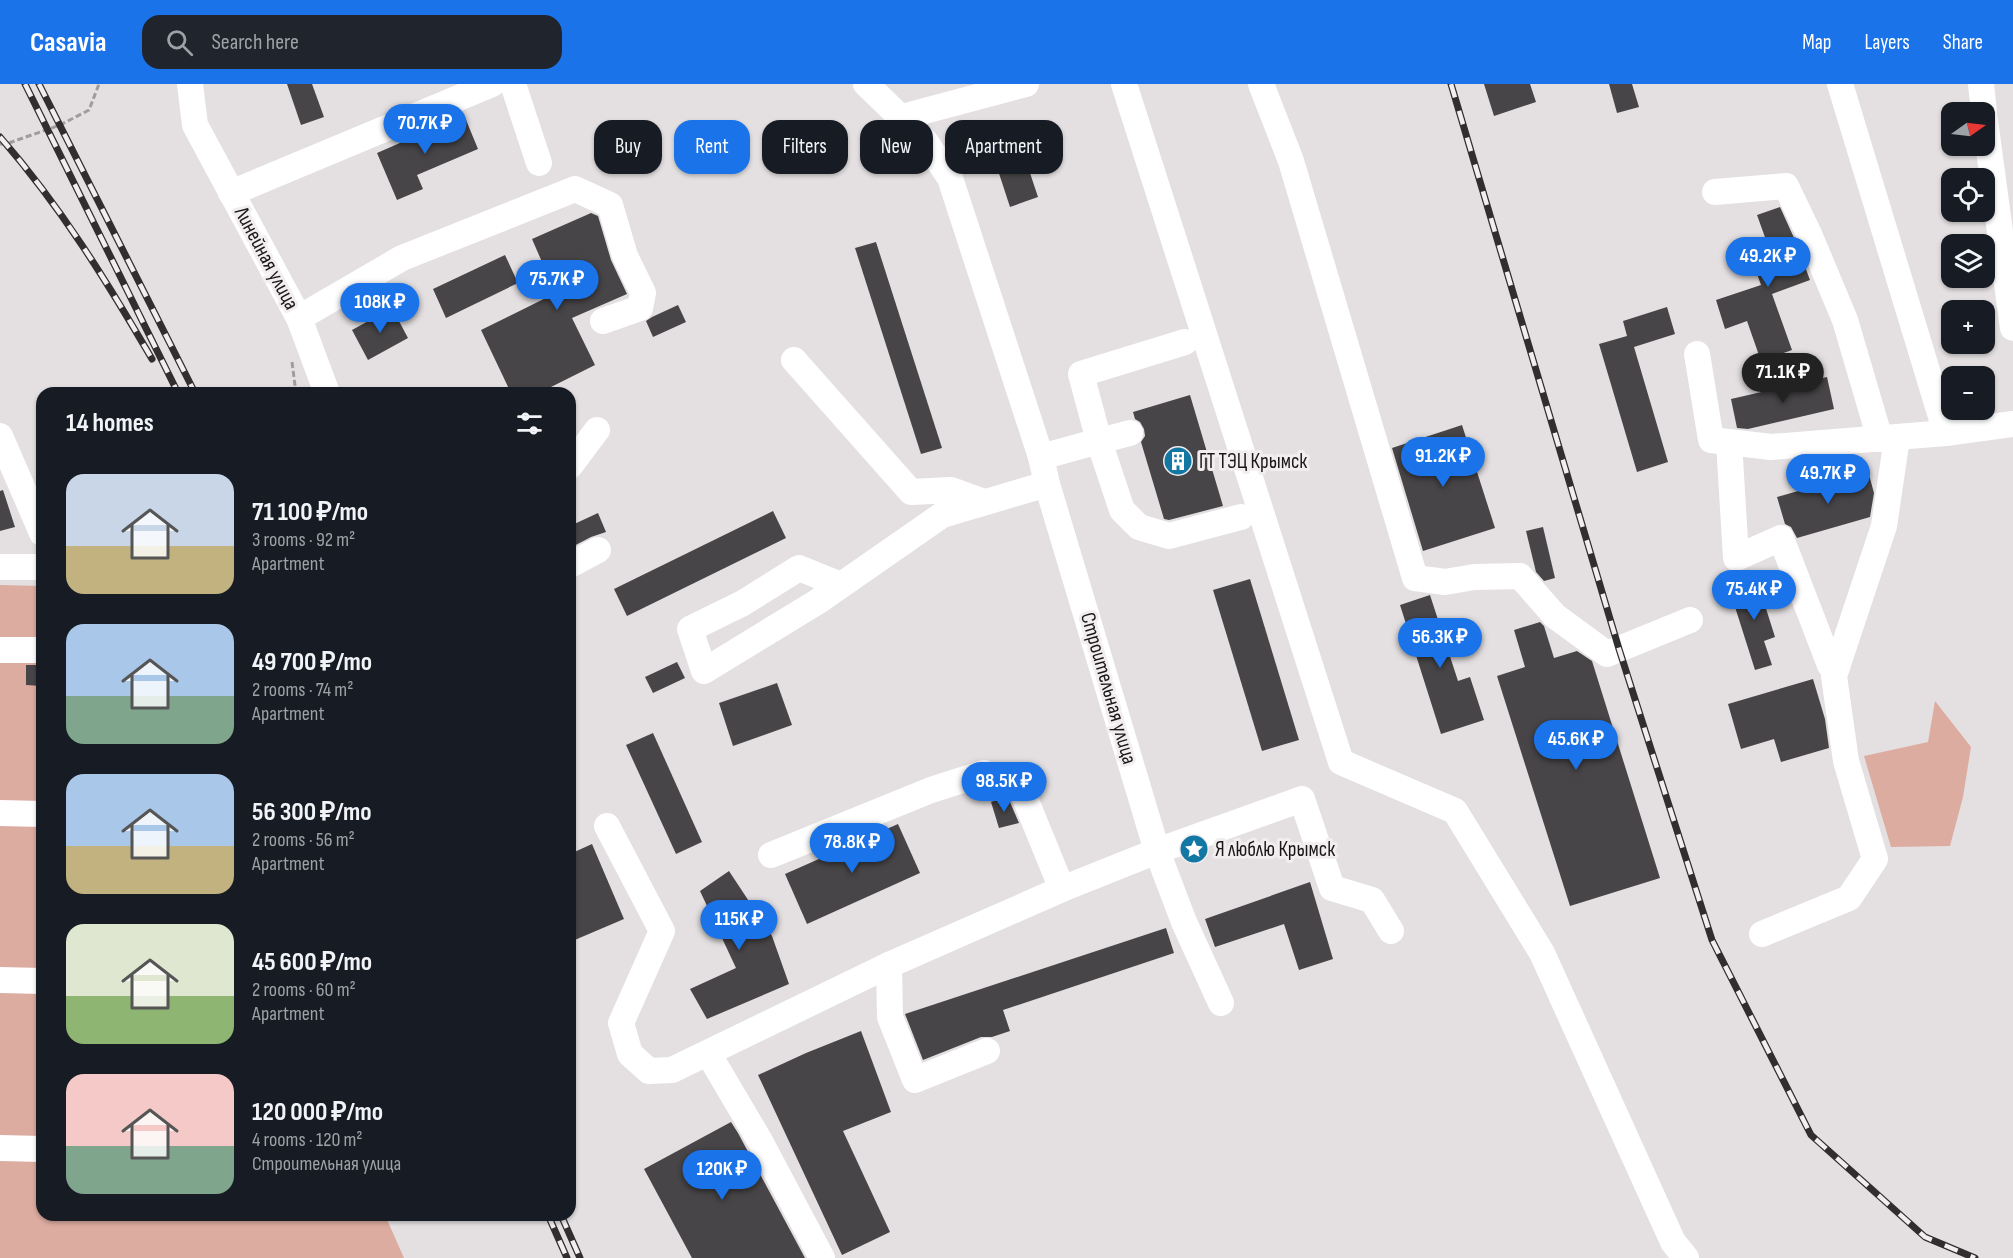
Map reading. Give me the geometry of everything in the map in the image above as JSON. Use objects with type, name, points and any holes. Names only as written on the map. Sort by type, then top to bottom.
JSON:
[{"type":"street","name":"Линейная улица","points":[[190,84],[195,126],[299,318],[402,258],[575,189],[610,205],[625,256],[643,293],[640,308],[603,321]]},
{"type":"street","points":[[231,193],[492,84]]},
{"type":"street","points":[[513,84],[539,163]]},
{"type":"street","name":"Строительная улица","points":[[866,84],[925,141],[950,178],[1041,457],[1047,484],[1157,851],[1184,922],[1221,1003]]},
{"type":"street","points":[[902,117],[1026,84]]},
{"type":"street","points":[[1124,84],[1341,762],[1455,811],[1542,953],[1673,1242],[1686,1258]]},
{"type":"street","points":[[1262,84],[1291,161],[1414,578],[1446,582],[1474,577],[1520,576],[1555,616],[1607,654],[1690,620]]},
{"type":"street","points":[[1840,84],[1946,433]]},
{"type":"street","points":[[1981,84],[1983,102]]},
{"type":"street","points":[[1990,156],[2013,328]]},
{"type":"street","points":[[1715,192],[1786,186],[1845,320],[1888,438],[1884,526],[1834,676],[1846,761],[1875,859],[1849,898],[1762,934]]},
{"type":"street","points":[[299,318],[325,387]]},
{"type":"street","points":[[1185,342],[1081,374],[1099,441],[1122,510],[1139,527],[1170,536],[1241,517]]},
{"type":"street","points":[[1697,354],[1711,440],[1771,447],[1946,433],[2013,424]]},
{"type":"street","points":[[794,360],[911,492],[951,490],[984,502]]},
{"type":"street","points":[[576,458],[597,430]]},
{"type":"street","points":[[1041,457],[1130,433]]},
{"type":"street","points":[[0,436],[36,519]]},
{"type":"street","points":[[1729,442],[1736,558],[1781,538],[1830,665],[1838,667]]},
{"type":"street","points":[[842,585],[798,568],[743,603],[690,629],[704,671],[817,602],[842,585],[942,515],[1047,484]]},
{"type":"street","points":[[576,562],[598,550]]},
{"type":"street","points":[[0,567],[36,567]]},
{"type":"street","points":[[0,650],[36,650]]},
{"type":"street","points":[[771,855],[931,790],[984,774],[1022,791],[1062,890]]},
{"type":"street","points":[[606,826],[662,931],[621,1023],[630,1054],[649,1071],[672,1070],[889,965],[1062,890],[1157,851],[1302,799],[1332,888],[1372,900],[1391,931]]},
{"type":"street","points":[[0,813],[36,814]]},
{"type":"street","points":[[889,965],[890,1017],[915,1080],[987,1051]]},
{"type":"street","points":[[0,980],[36,981]]},
{"type":"street","points":[[708,1053],[760,1141],[822,1258]]},
{"type":"street","points":[[0,1148],[36,1149]]},
{"type":"path","points":[[0,144],[6,144],[60,125],[89,110],[99,84]]},
{"type":"shaded area","points":[[0,585],[36,586],[36,1221],[388,1221],[404,1258],[0,1258]]},
{"type":"shaded area","points":[[1935,701],[1971,747],[1963,797],[1950,846],[1891,847],[1864,756],[1928,742]]},
{"type":"building","points":[[287,84],[312,84],[324,117],[301,125]]},
{"type":"building","points":[[1484,84],[1530,84],[1536,102],[1494,116]]},
{"type":"building","points":[[1609,84],[1632,84],[1639,107],[1617,113]]},
{"type":"building","points":[[464,115],[478,149],[417,175],[423,189],[397,200],[377,153]]},
{"type":"building","points":[[999,174],[1030,174],[1038,197],[1010,207]]},
{"type":"building","points":[[1780,207],[1810,280],[1772,294],[1792,350],[1761,361],[1747,321],[1725,329],[1716,300],[1761,285],[1752,260],[1771,254],[1757,215]]},
{"type":"building","points":[[591,213],[598,216],[611,260],[627,294],[572,318],[595,365],[551,387],[508,387],[481,330],[574,284],[563,261],[545,269],[532,239]]},
{"type":"building","points":[[876,242],[942,448],[921,454],[855,248]]},
{"type":"building","points":[[505,255],[518,283],[446,318],[433,289]]},
{"type":"building","points":[[678,305],[686,322],[653,337],[646,321]]},
{"type":"building","points":[[1667,307],[1675,334],[1634,347],[1668,462],[1637,472],[1599,344],[1627,336],[1623,321]]},
{"type":"building","points":[[392,308],[408,338],[368,360],[352,330]]},
{"type":"building","points":[[1827,377],[1834,409],[1748,429],[1737,428],[1731,399]]},
{"type":"building","name":"ГТ ТЭЦ Крымск","points":[[1190,395],[1223,506],[1169,520],[1164,519],[1141,442],[1145,436],[1144,429],[1135,419],[1133,412]]},
{"type":"building","points":[[1462,425],[1495,528],[1423,551],[1392,448]]},
{"type":"building","points":[[1868,471],[1874,493],[1870,517],[1797,538],[1791,527],[1785,524],[1777,497]]},
{"type":"building","points":[[3,490],[15,527],[0,531],[0,491]]},
{"type":"building","points":[[773,511],[786,538],[627,616],[614,589]]},
{"type":"building","points":[[598,513],[606,532],[576,545],[576,523]]},
{"type":"building","points":[[1543,527],[1555,578],[1544,581],[1536,572],[1526,531]]},
{"type":"building","points":[[1250,579],[1299,740],[1262,751],[1213,590]]},
{"type":"building","points":[[1757,580],[1775,637],[1764,641],[1772,665],[1755,670],[1729,588]]},
{"type":"building","points":[[1430,595],[1458,681],[1470,677],[1484,720],[1441,734],[1400,605]]},
{"type":"building","points":[[1540,622],[1544,626],[1554,658],[1577,651],[1592,661],[1660,878],[1570,906],[1497,676],[1525,667],[1514,630]]},
{"type":"building","points":[[677,662],[685,678],[653,693],[645,677]]},
{"type":"building","points":[[26,665],[36,665],[36,686],[26,685]]},
{"type":"building","points":[[1813,679],[1825,719],[1829,748],[1781,762],[1774,739],[1741,749],[1728,704]]},
{"type":"building","points":[[777,683],[792,725],[733,746],[719,703]]},
{"type":"building","points":[[653,733],[702,842],[676,854],[626,745]]},
{"type":"building","points":[[1002,798],[1010,802],[1019,823],[999,828],[991,802]]},
{"type":"building","points":[[898,824],[920,873],[807,924],[785,874]]},
{"type":"building","points":[[592,844],[624,919],[576,939],[576,851]]},
{"type":"building","points":[[729,871],[772,936],[789,984],[707,1019],[690,989],[736,968],[700,891]]},
{"type":"building","points":[[1310,882],[1333,959],[1299,970],[1284,924],[1215,947],[1205,919]]},
{"type":"building","points":[[1166,928],[1174,953],[1003,1010],[1010,1031],[992,1037],[981,1037],[923,1060],[905,1014]]},
{"type":"building","points":[[861,1031],[891,1112],[843,1131],[890,1232],[842,1255],[758,1075]]},
{"type":"building","points":[[731,1122],[805,1258],[692,1258],[644,1169]]},
{"type":"railway","points":[[25,84],[175,387]]},
{"type":"railway","points":[[39,84],[192,387]]},
{"type":"railway","points":[[1451,84],[1619,649],[1712,940],[1811,1135],[1925,1237],[1975,1258]]},
{"type":"railway","points":[[0,137],[63,217],[152,359]]},
{"type":"railway","points":[[551,1221],[567,1258]]},
{"type":"railway","points":[[564,1221],[580,1258]]},
{"type":"place","name":"ГТ ТЭЦ Крымск","points":[[1178,461]]},
{"type":"place","name":"Я люблю Крымск","points":[[1194,849]]}]
